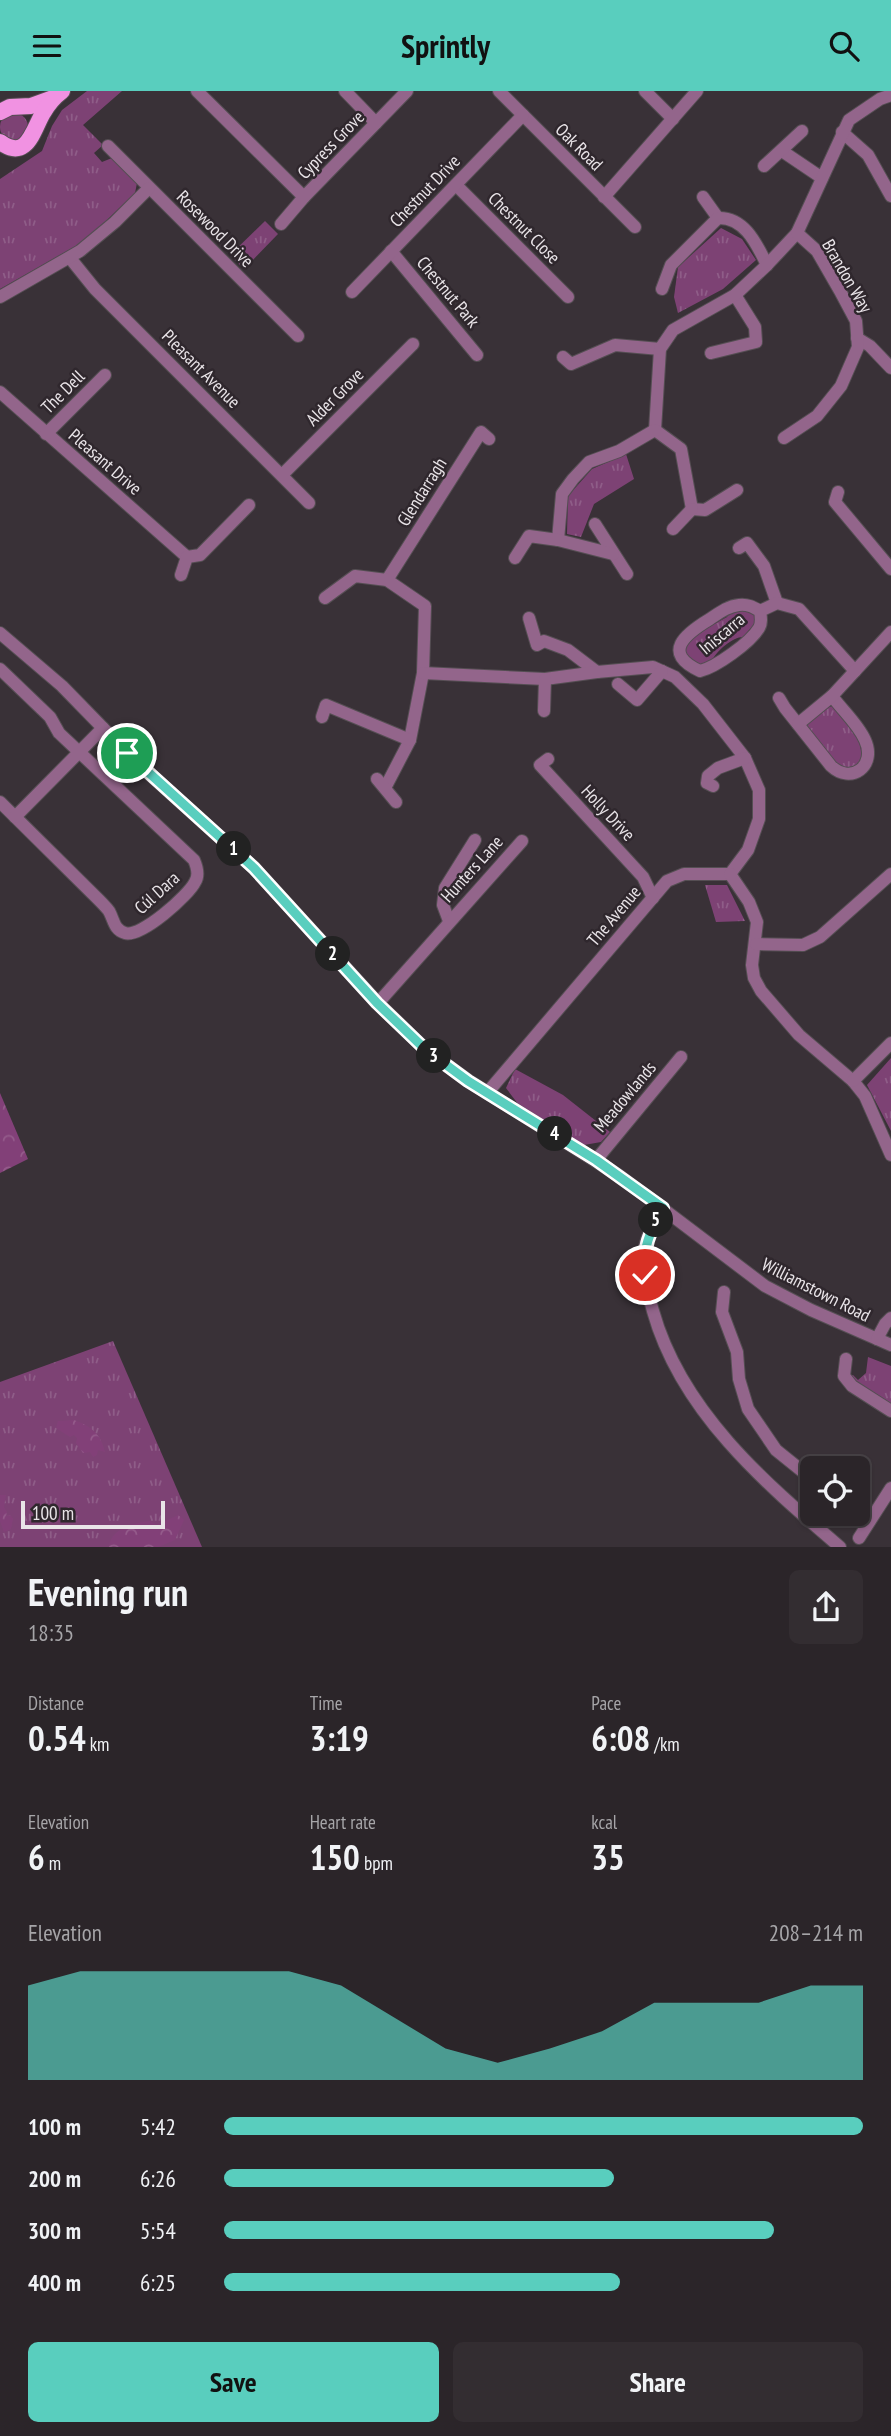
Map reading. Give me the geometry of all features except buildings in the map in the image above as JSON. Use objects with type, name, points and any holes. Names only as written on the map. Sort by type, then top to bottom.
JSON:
[{"type":"main road","points":[[7,106],[31,106],[58,95]]},
{"type":"main road","points":[[4,146],[26,144],[45,109],[58,95]]},
{"type":"main road","points":[[7,106],[31,114],[35,130]]},
{"type":"street","points":[[197,91],[304,197]]},
{"type":"street","points":[[345,91],[376,123]]},
{"type":"street","name":"Cypress Grove","points":[[281,224],[407,91]]},
{"type":"street","name":"Oak Road","points":[[499,91],[635,227]]},
{"type":"street","points":[[645,91],[673,119]]},
{"type":"street","points":[[604,197],[697,91]]},
{"type":"street","points":[[655,430],[660,349],[673,330],[735,295],[797,233],[849,120],[883,95]]},
{"type":"street","name":"Chestnut Drive","points":[[352,292],[523,115]]},
{"type":"street","points":[[764,166],[802,131]]},
{"type":"street","points":[[842,132],[868,155],[891,196]]},
{"type":"street","name":"Rosewood Drive","points":[[108,146],[298,336]]},
{"type":"street","points":[[782,151],[821,178]]},
{"type":"street","name":"Chestnut Close","points":[[456,185],[568,297]]},
{"type":"street","points":[[0,297],[71,258],[115,222],[149,188]]},
{"type":"street","points":[[703,197],[719,218]]},
{"type":"street","points":[[662,289],[671,265],[719,218],[726,217],[751,233],[767,265]]},
{"type":"street","name":"Brandon Way","points":[[784,438],[817,416],[841,386],[858,348],[856,321],[817,251],[797,233]]},
{"type":"street","name":"Chestnut Park","points":[[391,251],[477,355]]},
{"type":"street","name":"Pleasant Avenue","points":[[71,258],[95,289],[309,503]]},
{"type":"street","points":[[711,353],[756,342],[755,327],[735,295]]},
{"type":"street","points":[[857,338],[870,346],[891,368]]},
{"type":"street","name":"Alder Grove","points":[[282,475],[413,344]]},
{"type":"street","points":[[563,357],[571,365],[615,345],[660,349]]},
{"type":"street","name":"The Dell","points":[[46,434],[105,375]]},
{"type":"street","name":"Pleasant Drive","points":[[0,393],[187,557]]},
{"type":"street","points":[[655,430],[681,449],[692,509]]},
{"type":"street","points":[[558,540],[562,494],[573,479],[589,462],[619,451],[655,430]]},
{"type":"street","name":"Glendarragh","points":[[387,580],[481,432],[489,439]]},
{"type":"street","points":[[692,509],[705,510],[737,490]]},
{"type":"street","points":[[832,499],[891,569]]},
{"type":"street","points":[[181,575],[187,557],[200,555],[249,505]]},
{"type":"street","points":[[673,529],[692,509]]},
{"type":"street","points":[[595,524],[627,575]]},
{"type":"street","points":[[515,558],[529,536],[558,540],[613,554]]},
{"type":"street","points":[[739,548],[747,543],[764,566],[777,603],[799,609],[855,671]]},
{"type":"street","points":[[325,598],[355,576],[387,580],[425,606],[423,673],[410,740],[391,773],[381,783],[396,802]]},
{"type":"street","name":"Iniscarra","points":[[760,611],[777,603]]},
{"type":"street","name":"Iniscarra","points":[[750,605],[760,611],[760,626],[752,636],[712,668],[700,671],[688,666],[682,658],[679,649],[681,640],[688,632],[730,607],[750,605]]},
{"type":"street","points":[[529,618],[537,645],[544,641],[568,650],[597,672]]},
{"type":"street","points":[[798,725],[832,696],[891,632]]},
{"type":"street","name":"Williamstown Road","points":[[0,633],[62,686],[136,762],[254,868],[377,1003],[426,1050],[487,1093],[596,1160],[765,1286],[798,1304],[891,1345]]},
{"type":"street","points":[[423,673],[545,679],[653,667],[675,677],[703,704],[745,758],[758,790],[759,819],[748,850],[730,873],[749,902],[757,922],[752,965],[754,978],[761,991],[799,1035],[853,1081],[865,1096],[891,1155]]},
{"type":"street","name":"Cúl Dara","points":[[0,669],[50,717],[59,733],[194,860],[197,872],[195,883],[158,921],[138,932],[122,932],[116,927],[99,898],[0,802]]},
{"type":"street","points":[[618,684],[637,700],[662,671]]},
{"type":"street","points":[[544,711],[545,679]]},
{"type":"street","points":[[779,698],[837,772],[846,775],[859,771],[866,763],[868,756],[865,738],[832,696]]},
{"type":"street","points":[[322,717],[326,705],[410,740]]},
{"type":"street","points":[[15,817],[103,728]]},
{"type":"street","points":[[713,786],[707,783],[708,776],[718,768],[745,758]]},
{"type":"street","name":"Holly Drive","points":[[548,759],[540,765],[643,877],[653,898]]},
{"type":"street","name":"Hunters Lane","points":[[449,921],[443,905],[445,888],[475,840]]},
{"type":"street","name":"Hunters Lane","points":[[377,1003],[522,841]]},
{"type":"street","name":"The Avenue","points":[[487,1093],[667,881],[684,874],[730,873]]},
{"type":"street","points":[[756,944],[803,945],[820,937],[891,874]]},
{"type":"street","points":[[853,1081],[891,1043]]},
{"type":"street","name":"Meadowlands","points":[[596,1160],[681,1057]]},
{"type":"street","points":[[663,1208],[647,1240],[644,1268],[654,1316],[671,1362],[689,1392],[732,1444],[782,1496],[840,1547]]},
{"type":"street","points":[[724,1292],[722,1312],[737,1352],[739,1378],[748,1409],[776,1450],[800,1469]]},
{"type":"street","points":[[877,1339],[891,1318]]},
{"type":"street","points":[[846,1359],[844,1376],[852,1386],[891,1411]]},
{"type":"street","points":[[859,1538],[891,1487]]},
{"type":"green space","points":[[87,91],[122,91],[83,125],[103,145],[94,153],[102,162],[112,158],[137,183],[135,193],[85,241],[0,289],[0,179],[42,151],[62,110]]},
{"type":"green space","points":[[14,113],[24,117],[28,127],[24,137],[14,141],[4,137],[0,127],[4,117]]},
{"type":"green space","points":[[265,221],[278,234],[244,269],[230,255]]},
{"type":"green space","points":[[721,228],[742,239],[756,260],[723,289],[678,313],[674,297],[678,267]]},
{"type":"green space","points":[[626,454],[634,479],[594,504],[581,537],[567,534],[568,496],[592,469]]},
{"type":"green space","points":[[736,610],[754,612],[756,622],[743,637],[725,645],[712,661],[700,666],[685,655],[687,639]]},
{"type":"green space","points":[[834,706],[854,731],[860,744],[862,761],[854,767],[846,768],[831,760],[807,730],[807,723],[827,707]]},
{"type":"green space","points":[[705,885],[727,885],[745,921],[716,922]]},
{"type":"green space","points":[[891,1058],[891,1131],[867,1085]]},
{"type":"green space","points":[[515,1069],[563,1095],[610,1132],[601,1142],[584,1145],[518,1104],[506,1088]]},
{"type":"green space","points":[[0,1093],[28,1159],[0,1173]]},
{"type":"green space","points":[[113,1341],[202,1547],[0,1547],[0,1382]]},
{"type":"green space","points":[[868,1357],[891,1366],[891,1407],[849,1377],[853,1375],[858,1380],[866,1373]]},
{"type":"green space","points":[[74,1420],[94,1431],[105,1452],[98,1450],[93,1457],[90,1452],[83,1453],[74,1435],[70,1437],[56,1428],[58,1421]]},
{"type":"green space","points":[[0,1495],[6,1495],[6,1516],[10,1515],[13,1519],[11,1529],[4,1532],[0,1521]]},
{"type":"green space","points":[[178,1515],[184,1520],[175,1540],[158,1547],[109,1547],[114,1535],[124,1528],[150,1521],[157,1525]]},
{"type":"route","points":[[127,753],[254,868],[377,1003],[426,1050],[468,1081],[596,1160],[663,1208],[647,1240],[644,1254],[645,1275]]}]
